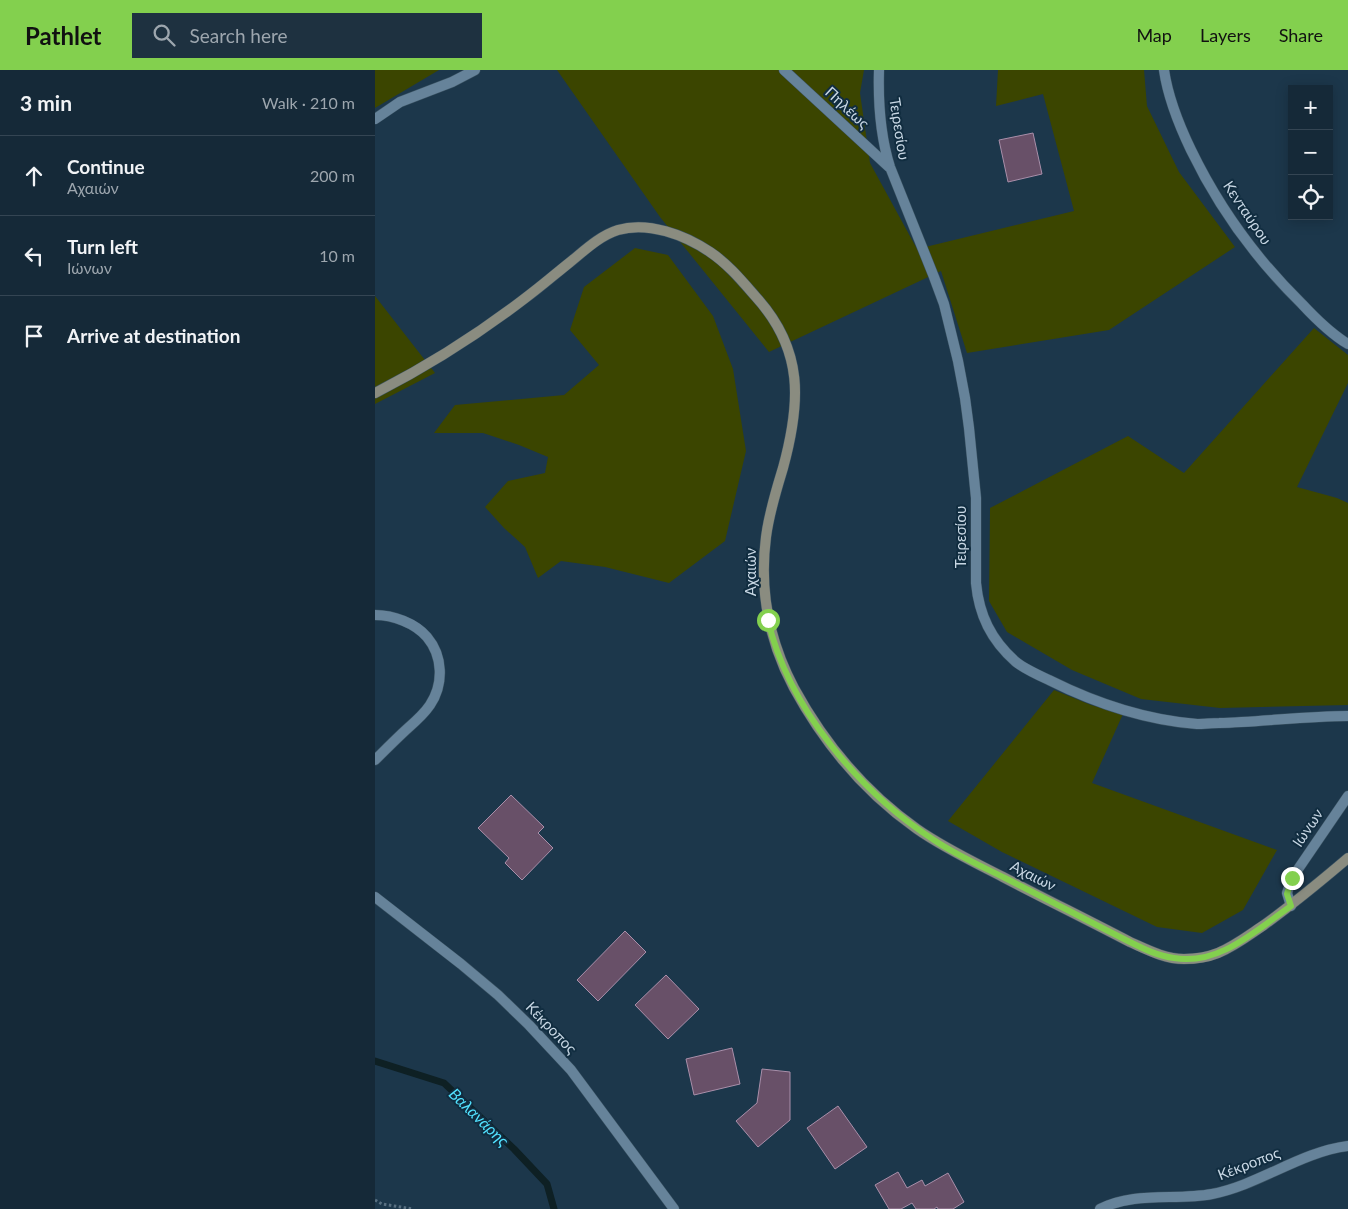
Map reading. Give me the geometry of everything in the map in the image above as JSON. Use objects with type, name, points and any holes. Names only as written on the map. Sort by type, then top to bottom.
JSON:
[{"type":"main road","name":"Αχαιών","points":[[375,393],[410,375],[466,340],[514,307],[606,235],[626,228],[647,228],[670,232],[692,241],[712,253],[738,277],[773,318],[787,345],[794,371],[795,409],[790,440],[771,510],[765,543],[764,584],[768,620],[776,649],[802,702],[821,731],[860,779],[901,816],[949,850],[1130,942],[1163,956],[1186,959],[1208,957],[1219,953],[1241,941],[1291,906],[1348,858]]},
{"type":"street","points":[[375,119],[400,102],[452,82],[475,70]]},
{"type":"street","name":"Πηλέως","points":[[784,70],[890,167]]},
{"type":"street","name":"Τειρεσίου","points":[[879,70],[879,117],[884,148],[944,304],[958,362],[969,428],[976,498],[977,596],[980,609],[991,635],[1017,663],[1058,685],[1101,703],[1153,717],[1197,724],[1348,716]]},
{"type":"street","name":"Κενταύρου","points":[[1165,70],[1169,94],[1184,136],[1203,175],[1236,228],[1277,279],[1330,332],[1348,344]]},
{"type":"street","points":[[375,615],[396,618],[420,630],[435,648],[440,665],[441,678],[431,704],[375,760]]},
{"type":"street","name":"Ιώνων","points":[[1291,906],[1287,894],[1292,878],[1348,796]]},
{"type":"street","name":"Κέκροπος","points":[[375,897],[461,964],[498,995],[529,1025],[577,1078],[674,1209]]},
{"type":"street","name":"Κέκροπος","points":[[1100,1209],[1117,1202],[1147,1197],[1193,1197],[1227,1190],[1315,1154],[1348,1146]]},
{"type":"path","points":[[375,1200],[382,1204],[413,1209]]},
{"type":"green space","points":[[375,70],[439,70],[375,108]]},
{"type":"green space","points":[[557,70],[864,70],[860,93],[870,163],[917,249],[1074,211],[1043,94],[996,106],[998,70],[1144,70],[1147,106],[1179,172],[1235,247],[1109,330],[967,353],[941,271],[769,352],[660,217]]},
{"type":"green space","points":[[635,248],[668,255],[713,316],[733,369],[746,451],[725,541],[669,583],[605,567],[561,561],[538,578],[525,547],[485,507],[508,481],[545,473],[548,457],[483,433],[434,433],[455,405],[564,395],[599,365],[570,330],[584,287]]},
{"type":"green space","points":[[375,296],[435,373],[375,404]]},
{"type":"green space","points":[[1314,328],[1348,355],[1348,383],[1297,487],[1348,503],[1348,705],[1220,708],[1141,699],[1072,670],[1007,632],[989,601],[990,508],[1128,436],[1184,473]]},
{"type":"green space","points":[[1054,690],[1091,705],[1123,714],[1092,783],[1277,850],[1243,910],[1202,933],[1157,927],[1002,852],[948,821]]},
{"type":"building","points":[[1033,133],[1042,174],[1008,182],[999,140]]},
{"type":"building","points":[[511,795],[544,827],[538,833],[553,848],[522,880],[505,863],[509,858],[478,828]]},
{"type":"building","points":[[625,931],[646,952],[598,1001],[577,980]]},
{"type":"building","points":[[666,975],[699,1009],[668,1039],[635,1005]]},
{"type":"building","points":[[732,1048],[740,1084],[694,1095],[686,1059]]},
{"type":"building","points":[[762,1069],[790,1072],[790,1120],[758,1147],[736,1121],[757,1103]]},
{"type":"building","points":[[838,1106],[867,1147],[835,1169],[807,1128]]},
{"type":"building","points":[[898,1172],[907,1188],[922,1180],[925,1186],[948,1173],[964,1202],[953,1209],[938,1209],[937,1207],[934,1209],[916,1209],[912,1203],[901,1209],[889,1209],[875,1185]]},
{"type":"waterway","name":"Βαλανάρης","points":[[375,1061],[444,1083],[514,1149],[547,1184],[554,1209]]},
{"type":"route","points":[[768,620],[776,649],[784,667],[812,718],[847,764],[888,806],[949,850],[1130,942],[1175,959],[1208,957],[1219,953],[1241,941],[1291,906],[1287,894],[1292,878]]}]
